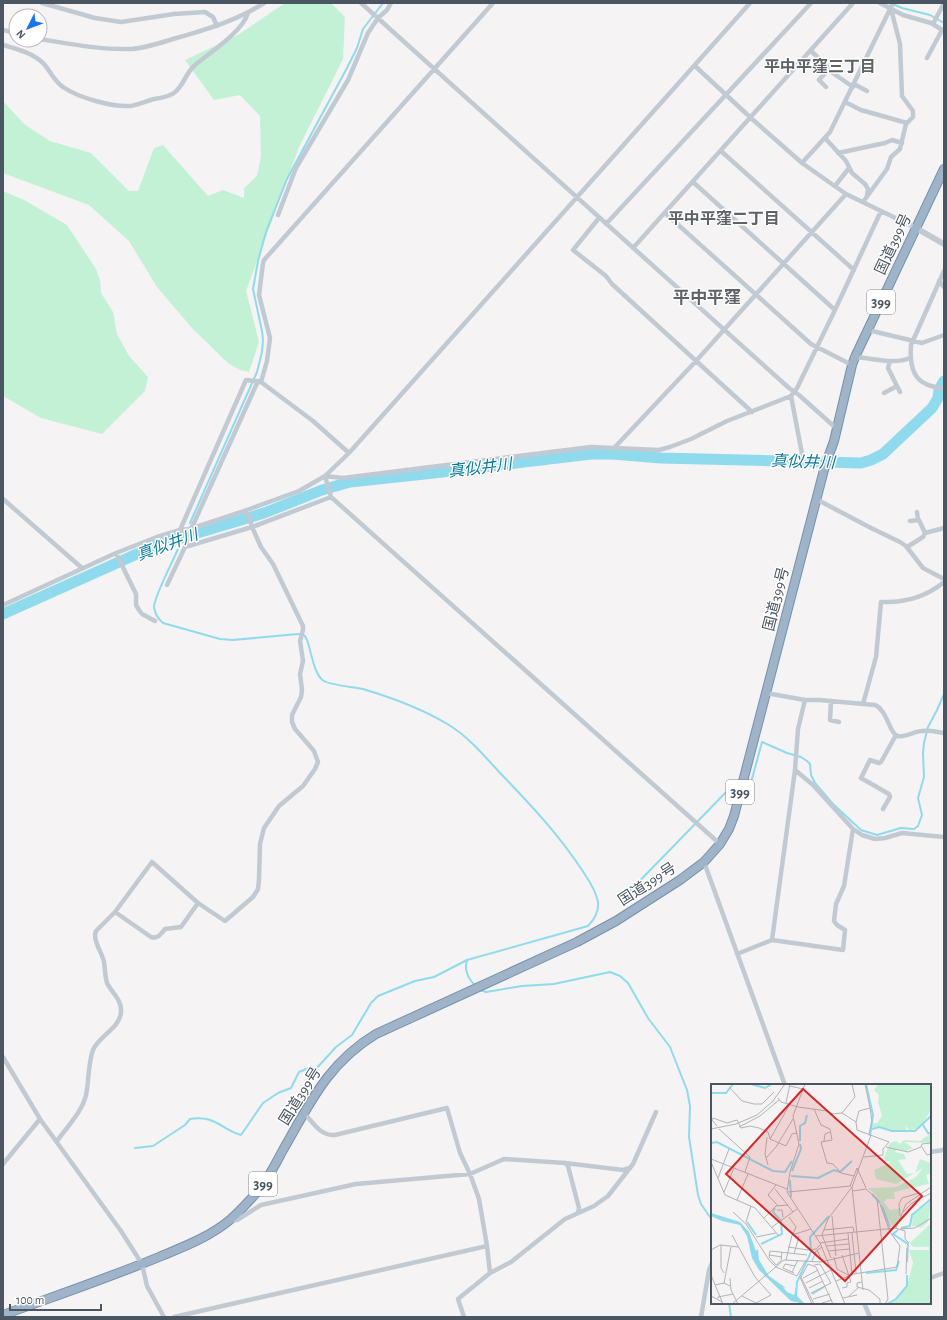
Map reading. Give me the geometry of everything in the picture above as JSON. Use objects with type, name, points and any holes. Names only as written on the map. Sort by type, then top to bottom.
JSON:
[{"type":"highway","name":"国道399号","points":[[3,1315],[142,1264],[193,1242],[217,1229],[230,1220],[261,1187],[316,1092],[329,1073],[359,1044],[376,1034],[577,942],[616,921],[680,880],[704,862],[720,844],[729,830],[734,816],[816,499],[834,441],[852,365],[944,169]]},
{"type":"street","points":[[42,3],[96,18],[121,22],[205,12],[213,17],[217,26]]},
{"type":"street","points":[[48,40],[113,49],[133,49],[217,26],[248,14],[264,3]]},
{"type":"street","points":[[361,3],[723,329],[793,394],[837,429]]},
{"type":"street","points":[[278,215],[296,168],[345,87],[375,16],[387,10],[391,3]]},
{"type":"street","points":[[167,585],[186,546],[190,530],[267,361],[270,338],[258,295],[264,260],[492,3]]},
{"type":"street","points":[[3,605],[82,568],[157,537],[180,530],[190,530],[247,511],[299,491],[326,478],[750,3]]},
{"type":"street","points":[[606,224],[811,3]]},
{"type":"street","points":[[633,248],[853,3]]},
{"type":"street","points":[[880,3],[903,15],[933,24],[943,31],[927,58]]},
{"type":"street","points":[[802,163],[830,132],[893,3]]},
{"type":"street","points":[[933,24],[944,3]]},
{"type":"street","points":[[863,202],[887,169],[891,157],[899,150],[907,123],[913,117],[913,111],[902,96],[900,44],[891,9]]},
{"type":"street","points":[[3,45],[31,54],[38,58],[62,86],[82,97],[119,106],[132,106],[169,96],[176,92],[190,70],[212,53],[230,36],[244,21],[248,14]]},
{"type":"street","points":[[811,51],[827,66],[828,71]]},
{"type":"street","points":[[695,66],[725,95],[802,163],[846,194],[943,242]]},
{"type":"street","points":[[828,71],[853,86],[867,91]]},
{"type":"street","points":[[826,87],[819,80],[828,71]]},
{"type":"street","points":[[845,102],[861,110],[907,123]]},
{"type":"street","points":[[825,138],[846,161],[855,175],[867,186],[867,196]]},
{"type":"street","points":[[838,153],[885,143],[892,140],[902,143]]},
{"type":"street","points":[[721,151],[854,270]]},
{"type":"street","points":[[835,186],[850,168]]},
{"type":"street","points":[[693,182],[835,310]]},
{"type":"street","points":[[615,447],[696,361],[723,329],[846,194]]},
{"type":"street","points":[[803,459],[793,394],[835,310],[881,211]]},
{"type":"street","points":[[665,213],[816,348],[852,365]]},
{"type":"street","points":[[599,218],[573,250],[606,276],[612,284],[752,412]]},
{"type":"street","points":[[944,271],[912,341],[910,358],[913,369],[920,380],[927,385],[944,389]]},
{"type":"street","points":[[939,281],[944,287]]},
{"type":"street","points":[[868,330],[922,343],[944,335]]},
{"type":"street","points":[[855,357],[890,361],[910,358]]},
{"type":"street","points":[[890,361],[888,368],[900,392]]},
{"type":"street","points":[[180,530],[246,380],[258,381],[313,421],[349,453]]},
{"type":"street","points":[[884,393],[897,386]]},
{"type":"street","points":[[326,478],[343,478],[591,447],[659,450],[691,439],[793,394]]},
{"type":"street","points":[[326,478],[331,496],[720,844]]},
{"type":"street","points":[[186,546],[252,526],[331,496]]},
{"type":"street","points":[[3,499],[82,568]]},
{"type":"street","points":[[816,499],[871,528],[894,538],[907,547],[923,568],[944,579]]},
{"type":"street","points":[[57,1141],[81,1107],[86,1096],[92,1052],[97,1043],[119,1021],[121,1014],[122,1007],[107,982],[103,955],[95,939],[96,931],[115,912],[152,862],[198,903],[225,921],[253,897],[258,889],[260,844],[264,828],[279,806],[303,786],[318,762],[314,751],[295,729],[292,722],[292,715],[301,697],[302,690],[300,674],[304,661],[300,637],[303,626],[273,564],[261,547],[247,511]]},
{"type":"street","points":[[917,512],[918,520],[925,533]]},
{"type":"street","points":[[910,521],[918,520]]},
{"type":"street","points":[[907,547],[923,537],[925,533],[944,528]]},
{"type":"street","points":[[117,554],[136,594],[136,605],[142,614],[155,622]]},
{"type":"street","points":[[863,704],[876,657],[881,602],[897,602],[912,599],[933,590],[944,582]]},
{"type":"street","points":[[766,693],[805,700],[876,705],[880,707],[896,735]]},
{"type":"street","points":[[772,940],[795,770],[798,729],[805,700]]},
{"type":"street","points":[[831,701],[830,720],[839,722]]},
{"type":"street","points":[[896,735],[902,736],[922,730],[944,733]]},
{"type":"street","points":[[884,809],[890,797],[889,794],[864,780],[862,777],[870,760],[879,763],[881,762],[896,735]]},
{"type":"street","points":[[795,770],[813,785],[853,829],[862,835],[875,839],[902,833],[944,837]]},
{"type":"street","points":[[737,954],[772,940],[843,950],[845,930],[834,921],[838,899],[844,886],[853,829]]},
{"type":"street","points":[[704,862],[785,1084]]},
{"type":"street","points":[[115,912],[154,938],[158,937],[165,929],[181,927],[198,903]]},
{"type":"street","points":[[3,1057],[40,1119],[121,1231],[142,1264],[147,1286],[164,1317]]},
{"type":"street","points":[[304,1113],[322,1133],[327,1136],[447,1108],[460,1154],[470,1174],[479,1199],[490,1273]]},
{"type":"street","points":[[464,1317],[458,1300],[490,1273],[511,1262],[565,1219],[602,1201],[608,1196],[633,1164],[656,1112]]},
{"type":"street","points":[[3,1164],[40,1119]]},
{"type":"street","points":[[931,1152],[944,1150]]},
{"type":"street","points":[[230,1220],[237,1220],[260,1205],[356,1184],[470,1174],[509,1159],[565,1163],[623,1170],[630,1168]]},
{"type":"street","points":[[565,1163],[568,1166],[579,1208],[578,1213]]},
{"type":"street","points":[[174,1317],[487,1246]]},
{"type":"street","points":[[701,1317],[711,1265]]},
{"type":"street","points":[[931,1278],[944,1273]]},
{"type":"street","points":[[864,1304],[870,1317]]},
{"type":"green space","points":[[285,3],[331,3],[345,17],[343,59],[299,147],[246,291],[259,342],[249,372],[240,370],[228,363],[192,328],[157,287],[129,241],[89,205],[3,173],[3,101],[24,124],[50,141],[91,153],[129,191],[138,191],[154,148],[163,145],[208,196],[223,190],[244,198],[244,188],[257,176],[261,156],[260,116],[240,95],[214,100],[185,60],[238,35]]},
{"type":"green space","points":[[3,191],[24,200],[67,225],[96,269],[100,280],[101,293],[113,312],[117,334],[129,356],[148,377],[145,391],[102,434],[41,418],[3,396]]},
{"type":"waterway","points":[[190,523],[257,372],[262,352],[263,340],[253,289],[258,261],[266,232],[287,179],[347,68],[357,48],[363,29],[383,3]]},
{"type":"waterway","points":[[893,4],[902,8],[930,15],[944,23]]},
{"type":"waterway","name":"真似井川","points":[[3,614],[157,545],[264,513],[322,490],[350,482],[591,454],[661,458],[861,463],[883,454],[932,408],[938,398],[939,390],[944,381]]},
{"type":"waterway","points":[[135,1148],[153,1146],[185,1125],[190,1119],[206,1119],[241,1135],[263,1103],[278,1093],[291,1088],[299,1072],[309,1068],[315,1070],[336,1047],[352,1035],[371,1003],[378,996],[415,981],[434,977],[467,960],[588,926],[593,921],[598,909],[596,893],[573,857],[554,832],[477,748],[457,730],[439,719],[408,704],[363,689],[337,685],[324,681],[315,668],[305,636],[298,634],[233,640],[220,639],[163,623],[156,614],[154,607],[155,602],[160,587],[178,549]]},
{"type":"waterway","points":[[747,789],[749,790],[762,742],[787,753],[801,757],[807,761],[810,764],[811,775],[815,783],[833,804],[861,830],[877,835],[901,828],[914,829],[918,826],[922,815],[918,798],[924,777],[924,743],[928,727],[944,694]]},
{"type":"waterway","points":[[623,898],[733,785],[736,786]]},
{"type":"waterway","points":[[467,961],[467,974],[475,985]]},
{"type":"waterway","points":[[480,990],[486,992],[522,986],[554,984],[610,972],[620,976],[628,983],[648,1018],[670,1047],[687,1090],[690,1106],[689,1137],[698,1195],[701,1204],[711,1219]]},
{"type":"waterway","points":[[729,1304],[731,1317]]},
{"type":"district","name":"平中平窪三丁目","points":[[820,66]]},
{"type":"district","name":"平中平窪二丁目","points":[[724,218]]},
{"type":"district","name":"平中平窪","points":[[707,297]]}]
